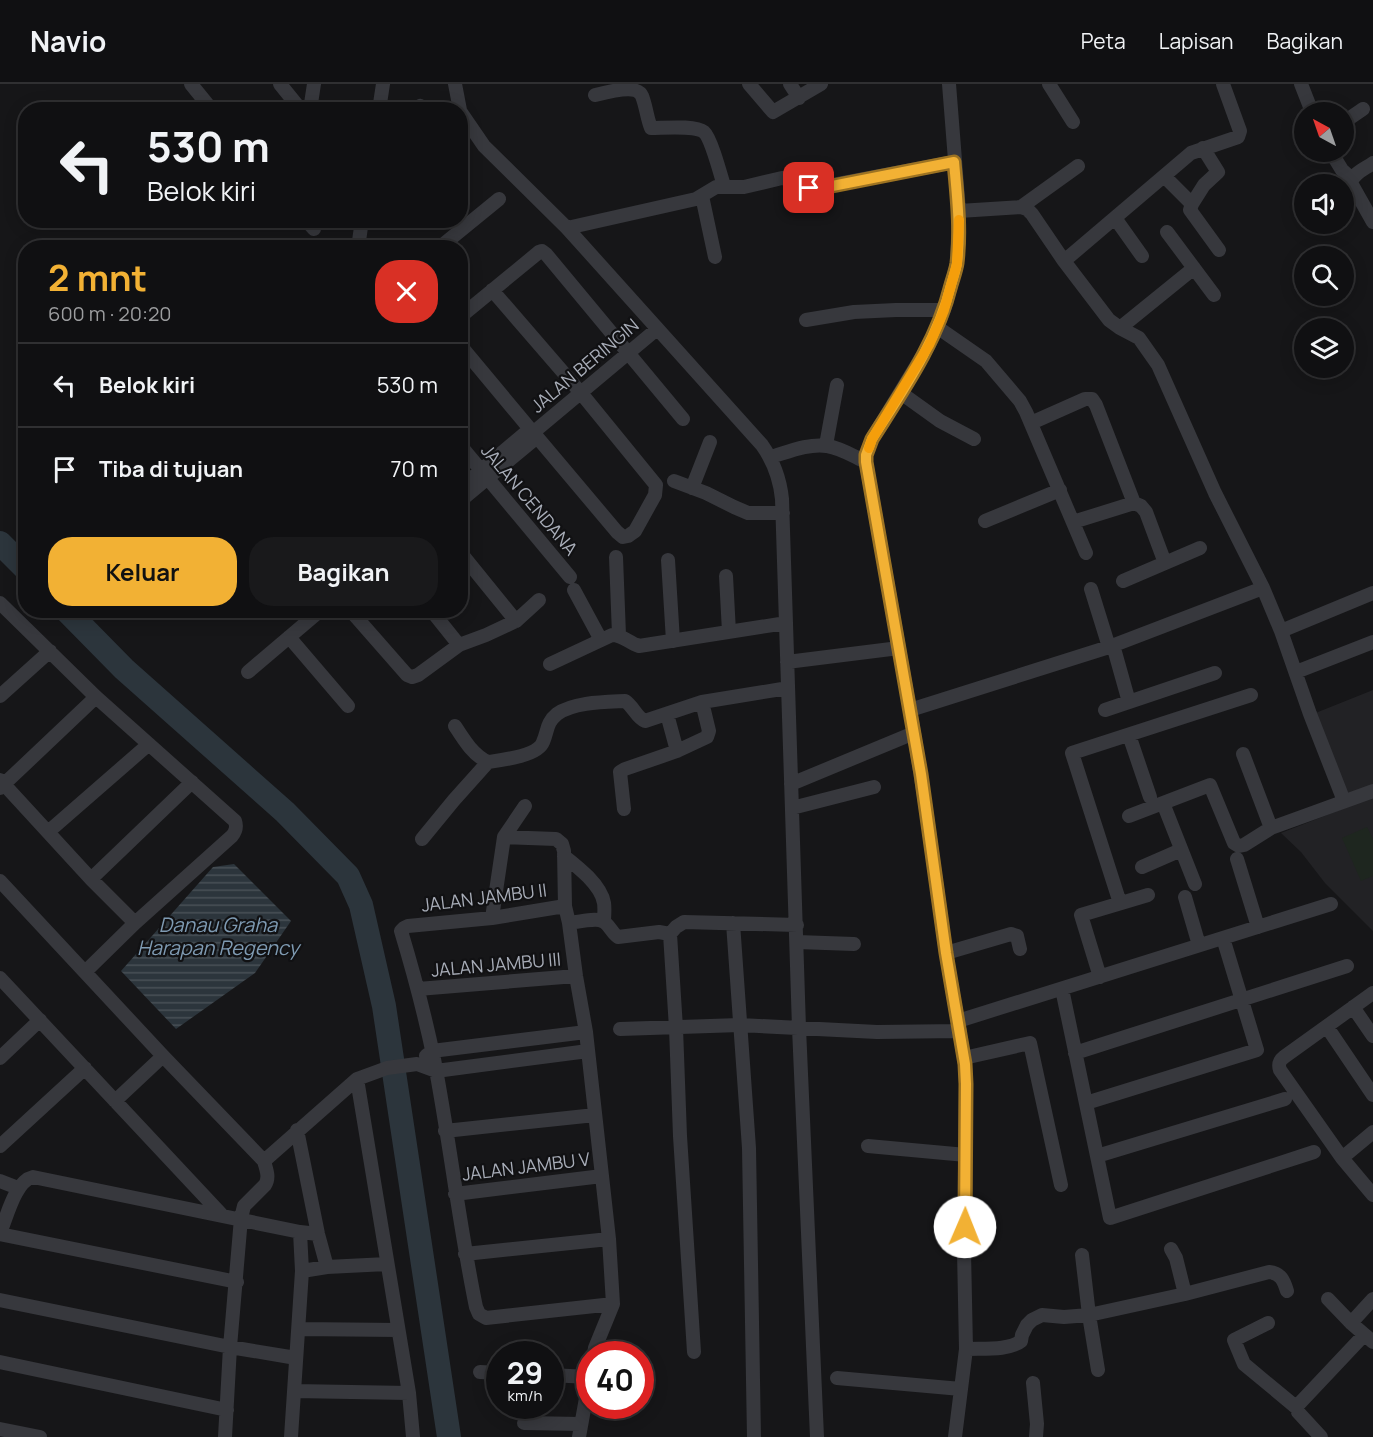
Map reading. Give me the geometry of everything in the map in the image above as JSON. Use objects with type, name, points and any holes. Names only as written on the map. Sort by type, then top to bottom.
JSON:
[{"type":"street","points":[[191,84],[206,102]]},
{"type":"street","points":[[280,84],[300,102]]},
{"type":"street","points":[[310,102],[314,84]]},
{"type":"street","points":[[380,102],[383,84]]},
{"type":"street","points":[[748,84],[773,112],[821,84]]},
{"type":"street","points":[[790,84],[800,98]]},
{"type":"street","points":[[949,84],[959,210],[957,264],[944,310],[929,345],[872,439],[866,462],[914,733],[946,953],[964,1058],[966,1084],[964,1251],[966,1349],[955,1437]]},
{"type":"street","points":[[1049,84],[1073,122]]},
{"type":"street","points":[[1064,261],[1191,153],[1238,137],[1240,131],[1223,84]]},
{"type":"street","points":[[1301,84],[1308,102]]},
{"type":"street","points":[[456,85],[459,102]]},
{"type":"street","points":[[595,95],[635,87],[642,92],[651,128],[697,129],[704,132],[709,140],[724,186]]},
{"type":"street","points":[[1354,115],[1363,109]]},
{"type":"street","points":[[468,122],[484,146],[567,228],[762,445],[771,457],[781,486],[799,1028],[817,1437]]},
{"type":"street","points":[[1203,148],[1218,172],[1203,185],[1190,210],[1219,250]]},
{"type":"street","points":[[567,228],[686,201],[702,196],[708,190],[716,187],[744,187],[782,178],[817,189],[954,162]]},
{"type":"street","points":[[1337,162],[1347,174]]},
{"type":"street","points":[[1354,177],[1373,163]]},
{"type":"street","points":[[1021,207],[1078,166]]},
{"type":"street","points":[[1164,176],[1192,204]]},
{"type":"street","points":[[1354,189],[1373,222]]},
{"type":"street","points":[[702,196],[715,257]]},
{"type":"street","points":[[468,225],[499,199]]},
{"type":"street","points":[[959,210],[1021,207],[1027,209],[1109,321],[1139,338],[1158,365],[1215,493],[1263,588],[1344,801]]},
{"type":"street","points":[[1115,218],[1142,256]]},
{"type":"street","points":[[450,240],[464,228]]},
{"type":"street","points":[[1167,231],[1214,295]]},
{"type":"street","points":[[468,310],[542,251],[683,418]]},
{"type":"street","points":[[1120,328],[1194,268]]},
{"type":"street","points":[[468,354],[617,532],[626,537],[635,531],[656,495],[656,485],[581,393],[492,290]]},
{"type":"street","points":[[806,320],[854,312],[944,310]]},
{"type":"street","points":[[937,327],[986,360],[1020,400],[1086,553]]},
{"type":"street","name":"JALAN BERINGIN","points":[[468,492],[485,474],[657,328]]},
{"type":"street","points":[[826,445],[837,385]]},
{"type":"street","points":[[901,393],[922,410],[974,439]]},
{"type":"street","points":[[1031,423],[1085,399],[1092,399],[1134,503]]},
{"type":"street","points":[[692,488],[710,442]]},
{"type":"street","points":[[771,457],[810,446],[826,445],[866,462]]},
{"type":"street","name":"JALAN CENDANA","points":[[468,454],[572,583],[601,640]]},
{"type":"street","name":"JALAN BERINGIN","points":[[468,484],[485,474]]},
{"type":"street","points":[[674,482],[706,493],[748,513],[783,513]]},
{"type":"street","points":[[985,521],[1060,490]]},
{"type":"street","points":[[1073,522],[1134,503],[1141,506],[1146,512],[1166,563]]},
{"type":"street","points":[[1123,581],[1200,548]]},
{"type":"street","points":[[616,557],[619,635]]},
{"type":"street","points":[[668,560],[673,641]]},
{"type":"street","points":[[468,562],[516,621]]},
{"type":"street","points":[[726,576],[729,632]]},
{"type":"street","points":[[910,710],[1111,646],[1263,588]]},
{"type":"street","points":[[1091,589],[1130,702]]},
{"type":"street","points":[[1281,631],[1373,593]]},
{"type":"street","points":[[357,618],[407,675],[412,677],[459,645],[516,621],[539,600]]},
{"type":"street","points":[[1,605],[96,697],[235,821],[235,832],[85,972]]},
{"type":"street","points":[[248,672],[312,618]]},
{"type":"street","points":[[437,618],[459,645]]},
{"type":"street","points":[[550,664],[612,635],[619,635],[639,646],[786,623]]},
{"type":"street","points":[[289,637],[348,706]]},
{"type":"street","points":[[1296,672],[1373,642]]},
{"type":"street","points":[[787,662],[899,648]]},
{"type":"street","points":[[0,696],[50,651]]},
{"type":"street","points":[[1105,710],[1215,673]]},
{"type":"street","points":[[422,839],[489,762],[534,752],[543,742],[548,724],[556,714],[564,710],[585,704],[625,701],[644,721],[702,702],[788,688]]},
{"type":"street","points":[[1120,903],[1072,753],[1251,695]]},
{"type":"street","points":[[96,697],[1,784],[135,923]]},
{"type":"street","points":[[624,809],[620,772],[704,739],[708,734],[702,702]]},
{"type":"street","points":[[667,714],[677,751]]},
{"type":"street","points":[[455,726],[478,756],[489,762]]},
{"type":"street","points":[[792,783],[914,733]]},
{"type":"street","points":[[1129,735],[1195,884]]},
{"type":"street","points":[[48,832],[149,744]]},
{"type":"street","points":[[1243,754],[1271,828]]},
{"type":"street","points":[[91,879],[192,782]]},
{"type":"street","points":[[1129,816],[1156,800],[1210,785],[1234,843],[1239,846],[1271,828],[1373,791]]},
{"type":"street","points":[[792,808],[874,787]]},
{"type":"street","points":[[492,918],[504,837],[525,806]]},
{"type":"street","points":[[504,837],[556,839],[564,847],[565,906],[586,1032],[609,1239],[613,1304],[598,1341]]},
{"type":"street","points":[[1142,867],[1181,850]]},
{"type":"street","points":[[564,856],[597,888],[604,902],[604,922]]},
{"type":"street","points":[[1237,859],[1258,927]]},
{"type":"street","points":[[0,881],[264,1161],[267,1174],[265,1185],[244,1206],[241,1218],[225,1437]]},
{"type":"street","points":[[1100,976],[1081,915],[1148,895]]},
{"type":"street","points":[[1185,897],[1199,945]]},
{"type":"street","points":[[620,1029],[740,1025],[877,1032],[959,1026],[1062,988],[1331,904]]},
{"type":"street","name":"JALAN JAMBU II","points":[[418,990],[402,931],[404,928],[492,918],[565,906]]},
{"type":"street","points":[[569,923],[600,919],[618,937],[659,932],[670,934]]},
{"type":"street","points":[[694,1352],[670,934],[684,922],[797,925]]},
{"type":"street","points":[[733,922],[748,1148],[754,1437]]},
{"type":"street","points":[[946,953],[1011,934],[1017,936],[1020,949]]},
{"type":"street","points":[[1086,1104],[1257,1050],[1223,938]]},
{"type":"street","points":[[797,942],[854,944]]},
{"type":"street","points":[[1075,1053],[1347,966]]},
{"type":"street","name":"JALAN JAMBU III","points":[[418,990],[576,976]]},
{"type":"street","points":[[0,978],[221,1215]]},
{"type":"street","points":[[1062,988],[1110,1218],[1314,1152]]},
{"type":"street","points":[[418,990],[436,1071],[465,1254],[479,1314],[486,1318],[613,1304]]},
{"type":"street","points":[[1373,993],[1280,1060],[1279,1066],[1280,1071],[1342,1158],[1373,1195]]},
{"type":"street","points":[[1353,1007],[1373,1036]]},
{"type":"street","points":[[0,1058],[40,1020]]},
{"type":"street","points":[[1327,1027],[1373,1095]]},
{"type":"street","points":[[410,1065],[432,1051],[586,1032]]},
{"type":"street","points":[[964,1058],[1030,1042],[1060,1185]]},
{"type":"street","points":[[264,1161],[357,1079],[387,1068],[410,1065],[436,1071],[588,1052]]},
{"type":"street","points":[[115,1101],[163,1056]]},
{"type":"street","points":[[0,1146],[85,1068]]},
{"type":"street","points":[[357,1079],[409,1394],[413,1437]]},
{"type":"street","points":[[1097,1156],[1285,1099]]},
{"type":"street","points":[[445,1131],[595,1114]]},
{"type":"street","points":[[297,1130],[327,1267]]},
{"type":"street","points":[[1342,1158],[1373,1132]]},
{"type":"street","points":[[868,1146],[966,1155]]},
{"type":"street","name":"JALAN JAMBU V","points":[[455,1194],[602,1176]]},
{"type":"street","points":[[237,1282],[0,1234],[18,1188],[26,1179],[33,1177],[318,1234]]},
{"type":"street","points":[[0,1181],[18,1188]]},
{"type":"street","points":[[291,1437],[302,1270],[300,1232]]},
{"type":"street","points":[[465,1254],[609,1239]]},
{"type":"street","points":[[1171,1249],[1176,1258],[1185,1294]]},
{"type":"street","points":[[1082,1255],[1098,1370]]},
{"type":"street","points":[[302,1270],[387,1264]]},
{"type":"street","points":[[966,1349],[1016,1345],[1021,1341],[1026,1325],[1041,1315],[1064,1317],[1089,1315],[1185,1294],[1269,1272],[1280,1276],[1287,1291]]},
{"type":"street","points":[[1297,1408],[1369,1339],[1328,1299]]},
{"type":"street","points":[[1351,1323],[1373,1299]]},
{"type":"street","points":[[0,1300],[230,1347],[296,1358]]},
{"type":"street","points":[[1268,1323],[1234,1340],[1244,1364],[1297,1408],[1321,1437]]},
{"type":"street","points":[[298,1329],[398,1330]]},
{"type":"street","points":[[0,1362],[227,1410]]},
{"type":"street","points":[[480,1372],[486,1372]]},
{"type":"street","points":[[837,1378],[961,1389]]},
{"type":"street","points":[[1033,1383],[1036,1437]]},
{"type":"street","points":[[294,1391],[409,1394]]},
{"type":"street","points":[[524,1423],[580,1431]]},
{"type":"street","points":[[0,1429],[40,1437]]},
{"type":"shaded area","points":[[1373,690],[1373,788],[1347,798],[1313,714]]},
{"type":"shaded area","points":[[1373,797],[1373,931],[1325,883],[1301,852],[1281,833]]},
{"type":"shaded area","points":[[1367,827],[1373,839],[1373,876],[1361,881],[1342,838]]},
{"type":"water","name":"Danau Graha Harapan Regency","points":[[234,864],[291,921],[255,973],[176,1029],[121,971],[213,867]]},
{"type":"waterway","points":[[0,543],[18,561]]},
{"type":"waterway","points":[[74,618],[124,669],[285,812],[348,876],[361,905],[384,1006],[449,1437]]},
{"type":"slow traffic","points":[[869,448],[872,439],[929,345],[944,310],[957,264],[959,220]]},
{"type":"route","points":[[809,188],[817,189],[954,162],[959,235],[957,264],[950,290],[929,345],[872,439],[866,462],[914,733],[946,953],[965,1064],[965,1227]]}]
